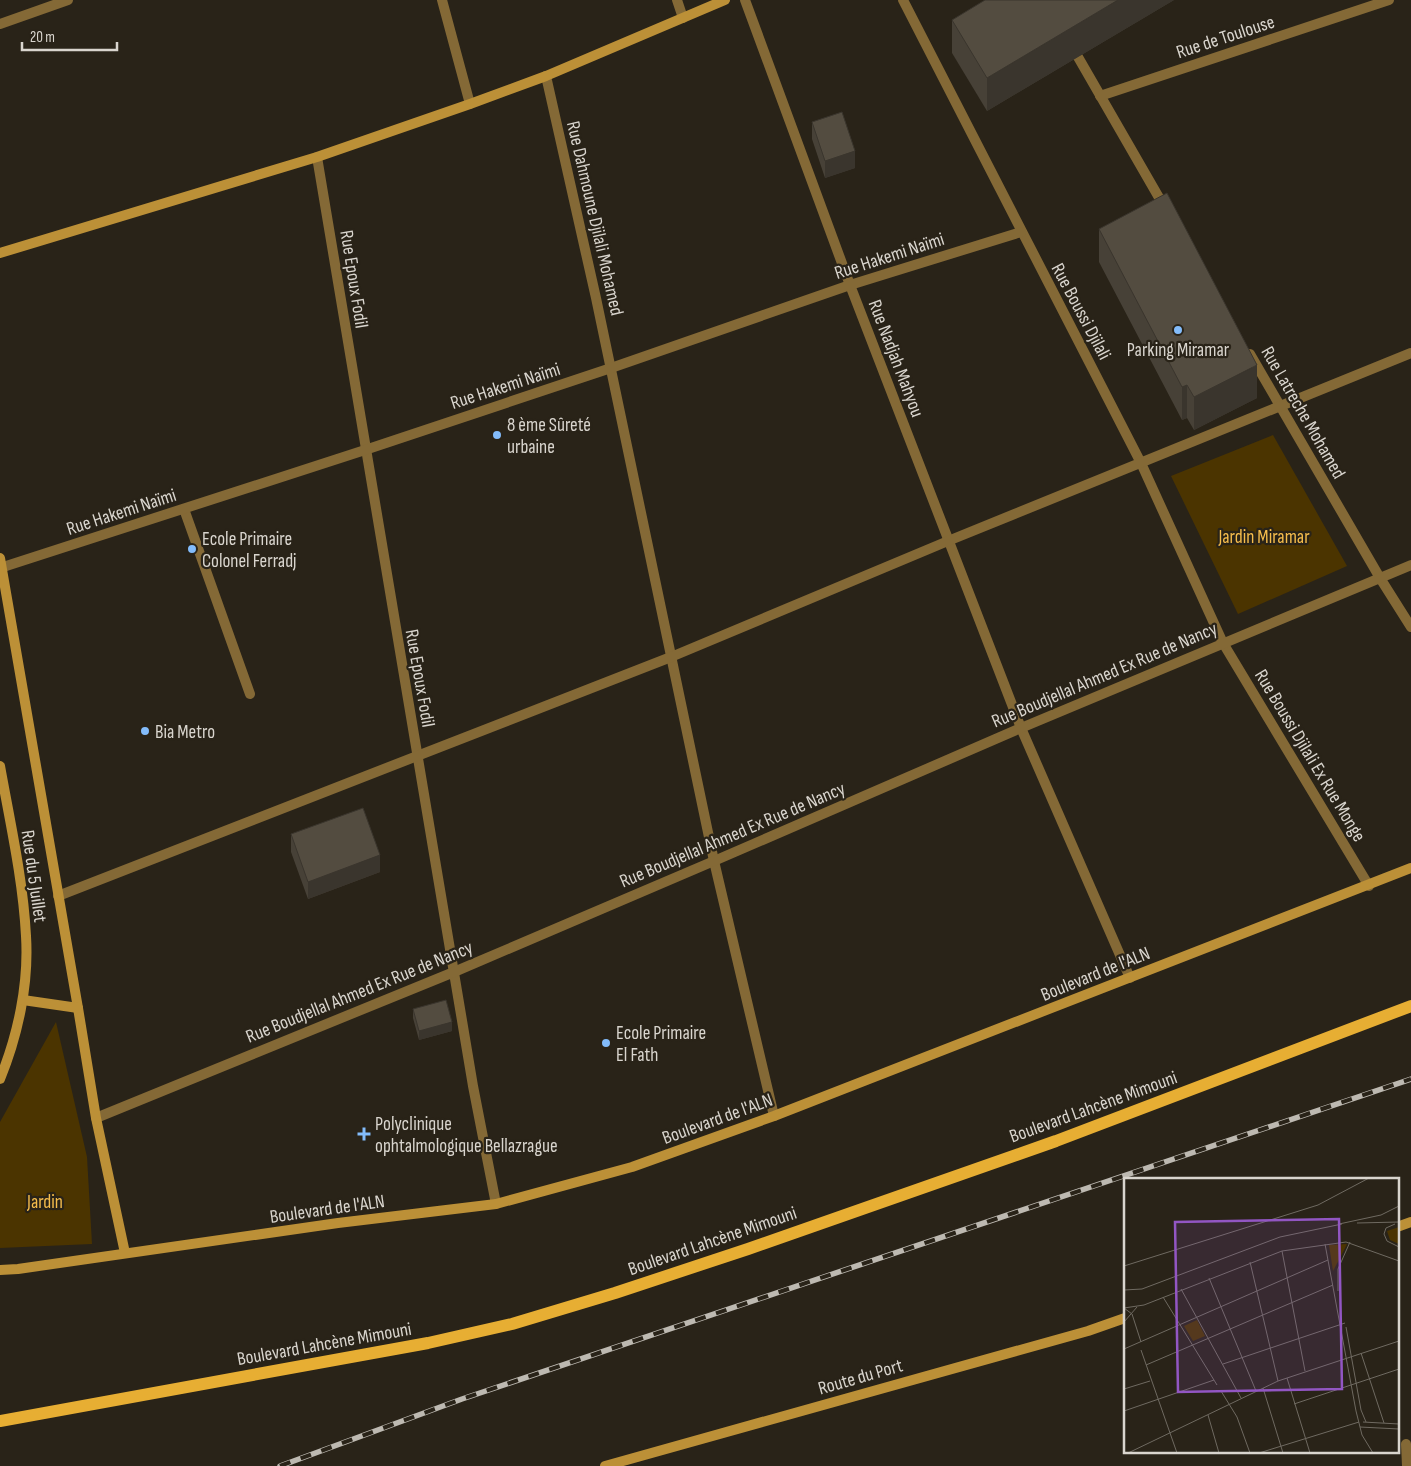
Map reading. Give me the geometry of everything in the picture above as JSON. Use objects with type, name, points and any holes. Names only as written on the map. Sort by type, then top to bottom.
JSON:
[{"type":"main road","points":[[0,253],[317,158],[546,76],[725,0]]},
{"type":"main road","points":[[0,565],[96,1118],[125,1253]]},
{"type":"main road","name":"Rue du 5 Juillet","points":[[0,766],[20,884],[26,938],[23,1000],[15,1036],[0,1079]]},
{"type":"main road","name":"Boulevard de l'ALN","points":[[0,1270],[338,1223],[496,1204],[632,1168],[774,1116],[1369,886],[1411,868]]},
{"type":"main road","points":[[23,1000],[78,1008]]},
{"type":"main road","name":"Boulevard Lahcène Mimouni","points":[[0,1421],[428,1343],[512,1324],[615,1293],[748,1249],[1047,1144],[1411,1006]]},
{"type":"main road","points":[[1398,1227],[1411,1222]]},
{"type":"main road","name":"Route du Port","points":[[605,1466],[1079,1333],[1124,1318]]},
{"type":"street","points":[[0,24],[68,0]]},
{"type":"street","points":[[442,0],[470,104]]},
{"type":"street","points":[[677,0],[683,18]]},
{"type":"street","name":"Rue Nadjah Mahyou","points":[[745,0],[850,285],[1021,728],[1130,978]]},
{"type":"street","name":"Rue Boussi Djilali","points":[[903,0],[1141,463],[1222,643]]},
{"type":"street","name":"Rue de Toulouse","points":[[1100,96],[1390,0]]},
{"type":"street","points":[[1078,57],[1170,217]]},
{"type":"street","name":"Rue Dahmoune Djilali Mohamed","points":[[546,76],[611,368],[714,861],[774,1116]]},
{"type":"street","name":"Rue Epoux Fodil","points":[[317,158],[473,1086],[496,1204]]},
{"type":"street","name":"Rue Hakemi Naïmi","points":[[0,565],[184,509],[365,450],[611,368],[850,285],[1021,232]]},
{"type":"street","name":"Rue Latreche Mohamed","points":[[1245,346],[1380,578],[1411,627]]},
{"type":"street","points":[[58,896],[671,657],[948,540],[1411,353]]},
{"type":"street","points":[[184,509],[250,694]]},
{"type":"street","name":"Rue Boudjellal Ahmed Ex Rue de Nancy","points":[[96,1118],[454,972],[1021,728],[1411,565]]},
{"type":"street","name":"Rue Boussi Djilali Ex Rue Monge","points":[[1222,643],[1369,886]]},
{"type":"street","points":[[1406,1444],[1407,1466]]},
{"type":"green space","name":"Jardin Miramar","points":[[1273,435],[1347,566],[1238,614],[1171,476]]},
{"type":"green space","name":"Jardin","points":[[56,1022],[87,1157],[92,1244],[0,1248],[0,1122]]},
{"type":"building","points":[[985,0],[1118,0],[987,78],[952,20]]},
{"type":"building","points":[[842,112],[855,151],[825,161],[812,122]]},
{"type":"building","name":"Parking Miramar","points":[[1167,193],[1257,365],[1194,397],[1187,385],[1182,387],[1099,229]]},
{"type":"building","points":[[363,808],[380,855],[308,882],[291,834]]},
{"type":"building","points":[[446,1000],[452,1022],[419,1031],[413,1009]]},
{"type":"railway","points":[[280,1466],[462,1399],[1411,1079]]},
{"type":"place","name":"Parking Miramar","points":[[1178,330]]},
{"type":"place","name":"8 ème Sûreté urbaine","points":[[497,435]]},
{"type":"place","name":"Ecole Primaire Colonel Ferradj","points":[[192,549]]},
{"type":"place","name":"Bia Metro","points":[[145,731]]},
{"type":"place","name":"Ecole Primaire El Fath","points":[[606,1043]]},
{"type":"place","name":"Polyclinique ophtalmologique Bellazrague","points":[[364,1134]]}]
